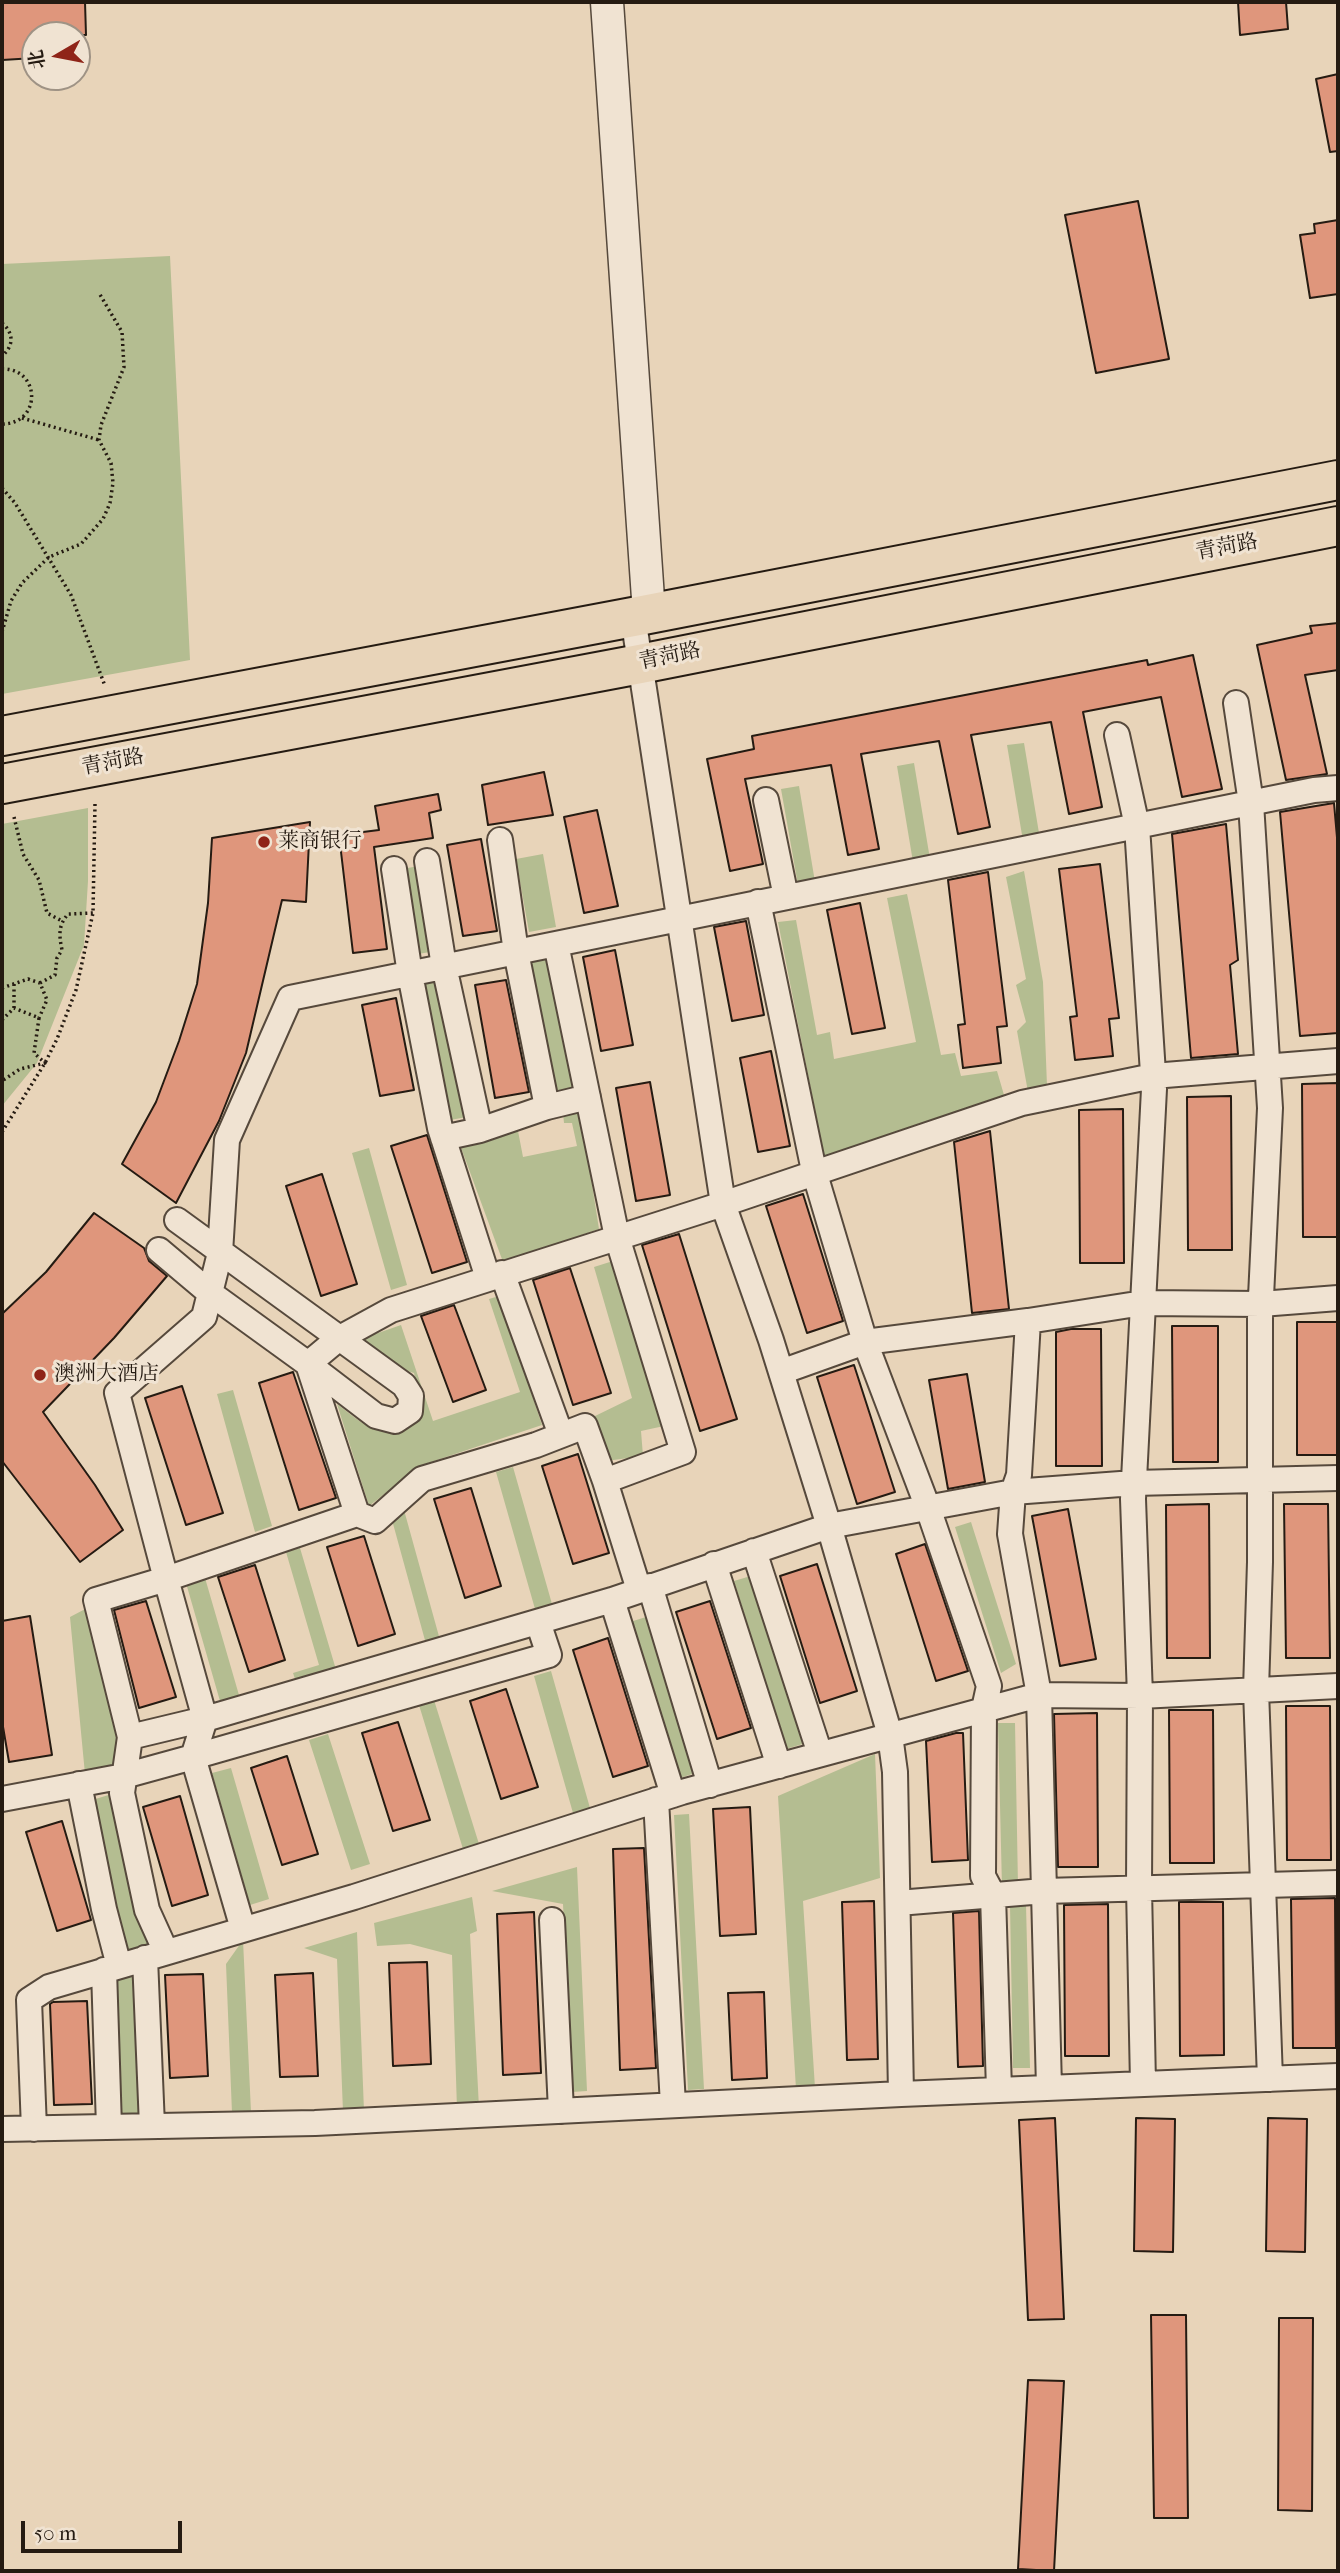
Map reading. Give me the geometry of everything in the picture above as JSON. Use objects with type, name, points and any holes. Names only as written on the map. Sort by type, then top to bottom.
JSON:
[{"type":"main road","points":[[2,736],[1338,480]]},
{"type":"main road","name":"青菏路","points":[[8,800],[640,664],[1338,526]]},
{"type":"street","points":[[607,2],[641,615],[640,664],[723,1204],[781,1372],[890,1735],[895,1772],[901,2094]]},
{"type":"street","points":[[1236,702],[1251,803],[1270,1108],[1261,1304],[1256,1690],[1270,2079]]},
{"type":"street","points":[[1117,735],[1137,826],[1153,1076],[1134,1483],[1140,1696],[1139,1888],[1143,2084]]},
{"type":"street","points":[[243,1929],[193,1757],[205,1719],[117,1393],[204,1317],[220,1252],[227,1140],[290,998],[1314,790],[1338,789]]},
{"type":"street","points":[[766,800],[786,897]]},
{"type":"street","points":[[500,840],[516,952],[547,1107]]},
{"type":"street","points":[[427,861],[444,967],[480,1130]]},
{"type":"street","points":[[394,869],[410,974],[443,1138],[561,1436]]},
{"type":"street","points":[[758,902],[814,1171],[865,1342],[928,1508],[989,1686],[984,1709],[984,1876],[993,1895],[999,2090]]},
{"type":"street","points":[[556,944],[617,1237],[683,1452],[605,1481]]},
{"type":"street","points":[[308,1364],[338,1339],[391,1310],[723,1204],[814,1171],[1022,1103],[1153,1076],[1338,1061]]},
{"type":"street","points":[[443,1138],[480,1130],[547,1107],[588,1097]]},
{"type":"street","points":[[159,1250],[210,1293],[376,1416],[395,1421],[410,1411],[411,1396],[404,1385],[177,1220]]},
{"type":"street","points":[[781,1372],[865,1342],[1143,1303],[1261,1304],[1338,1298]]},
{"type":"street","points":[[1028,1321],[1019,1475],[1013,1492],[1010,1534],[1039,1695],[1048,2088]]},
{"type":"street","points":[[308,1364],[357,1514]]},
{"type":"street","points":[[152,2126],[155,1955],[122,1793],[130,1737],[96,1600],[357,1514],[375,1521],[422,1479],[585,1426],[645,1588],[710,1785]]},
{"type":"street","points":[[130,1737],[205,1719],[612,1600],[829,1526],[1013,1492],[1134,1483],[1338,1478]]},
{"type":"street","points":[[754,1551],[820,1754]]},
{"type":"street","points":[[715,1564],[779,1766]]},
{"type":"street","points":[[612,1600],[665,1798],[673,2105]]},
{"type":"street","points":[[2,1799],[124,1776],[550,1655],[538,1622]]},
{"type":"street","points":[[34,2129],[29,2000],[49,1987],[665,1798],[1039,1695],[1140,1696],[1338,1686]]},
{"type":"street","points":[[79,1784],[104,1909],[112,1968],[109,2127]]},
{"type":"street","points":[[898,1903],[1044,1891],[1338,1883]]},
{"type":"street","points":[[552,1920],[561,2111]]},
{"type":"street","points":[[2,2129],[315,2123],[1338,2076]]},
{"type":"path","points":[[2,632],[11,601],[22,583],[50,557],[81,544],[103,519],[110,502],[113,482],[111,464],[99,440],[101,425],[124,367],[122,332],[99,293]]},
{"type":"path","points":[[2,323],[11,337],[9,349],[2,356]]},
{"type":"path","points":[[2,369],[17,371],[29,385],[31,403],[22,418],[2,424]]},
{"type":"path","points":[[22,418],[99,440]]},
{"type":"path","points":[[2,488],[15,503],[50,557],[71,595],[113,715]]},
{"type":"path","points":[[8,800],[23,854],[39,880],[47,913],[62,921]]},
{"type":"path","points":[[2,1132],[45,1063],[76,990],[93,913],[95,804]]},
{"type":"path","points":[[2,988],[28,979],[40,983],[55,975],[57,958],[62,950],[59,933],[62,921],[68,914],[93,913]]},
{"type":"path","points":[[40,983],[47,1000],[39,1017],[34,1053],[45,1063]]},
{"type":"path","points":[[2,1020],[14,1008],[14,984]]},
{"type":"path","points":[[14,1008],[39,1017]]},
{"type":"path","points":[[2,1082],[20,1069],[45,1063]]},
{"type":"green space","points":[[170,256],[190,660],[2,694],[2,264]]},
{"type":"green space","points":[[1024,743],[1040,839],[1023,841],[1007,745]]},
{"type":"green space","points":[[914,763],[930,859],[913,862],[897,766]]},
{"type":"green space","points":[[799,786],[815,882],[798,885],[781,789]]},
{"type":"green space","points":[[88,808],[88,881],[84,945],[37,1063],[2,1106],[2,824]]},
{"type":"green space","points":[[543,854],[556,927],[529,932],[516,859]]},
{"type":"green space","points":[[419,866],[436,951],[418,954],[402,869]]},
{"type":"green space","points":[[1024,871],[1043,982],[1047,1086],[1028,1092],[1017,1031],[1026,1022],[1016,985],[1026,979],[1006,877]]},
{"type":"green space","points":[[907,894],[941,1055],[955,1053],[961,1076],[997,1071],[1004,1095],[824,1156],[778,922],[796,920],[817,1035],[830,1032],[834,1059],[916,1042],[887,898]]},
{"type":"green space","points":[[546,952],[573,1091],[556,1095],[529,955]]},
{"type":"green space","points":[[437,978],[467,1117],[450,1120],[420,981]]},
{"type":"green space","points":[[580,1108],[599,1229],[503,1262],[460,1145],[518,1131],[523,1157],[577,1146],[572,1123],[564,1123],[563,1113]]},
{"type":"green space","points":[[369,1148],[407,1285],[391,1290],[352,1153]]},
{"type":"green space","points":[[613,1261],[651,1393],[664,1426],[641,1431],[643,1456],[606,1461],[593,1417],[632,1398],[594,1267]]},
{"type":"green space","points":[[499,1296],[542,1425],[422,1465],[369,1506],[337,1404],[369,1427],[388,1432],[407,1427],[423,1411],[414,1373],[404,1370],[361,1339],[401,1325],[433,1421],[520,1392],[489,1299]]},
{"type":"green space","points":[[233,1390],[272,1526],[255,1532],[217,1394]]},
{"type":"green space","points":[[513,1467],[552,1604],[535,1609],[496,1472]]},
{"type":"green space","points":[[404,1510],[440,1640],[426,1644],[392,1520]]},
{"type":"green space","points":[[971,1522],[1016,1664],[1001,1673],[955,1527]]},
{"type":"green space","points":[[300,1548],[337,1673],[297,1685],[293,1673],[319,1665],[286,1552]]},
{"type":"green space","points":[[203,1571],[241,1702],[222,1708],[184,1576]]},
{"type":"green space","points":[[754,1575],[806,1743],[786,1749],[734,1581]]},
{"type":"green space","points":[[89,1607],[120,1728],[113,1769],[85,1774],[70,1617]]},
{"type":"green space","points":[[646,1617],[695,1773],[680,1778],[630,1622]]},
{"type":"green space","points":[[551,1671],[590,1808],[573,1813],[534,1676]]},
{"type":"green space","points":[[434,1700],[479,1844],[463,1849],[419,1705]]},
{"type":"green space","points":[[998,1723],[1015,1723],[1018,1886],[1002,1887]]},
{"type":"green space","points":[[328,1734],[370,1864],[351,1870],[309,1740]]},
{"type":"green space","points":[[875,1754],[880,1878],[803,1901],[815,2088],[796,2089],[778,1796]]},
{"type":"green space","points":[[231,1768],[269,1899],[250,1905],[212,1773]]},
{"type":"green space","points":[[115,1793],[150,1946],[124,1952],[89,1801]]},
{"type":"green space","points":[[689,1814],[704,2089],[688,2090],[674,1815]]},
{"type":"green space","points":[[577,1867],[587,2091],[572,2092],[563,1904],[492,1891]]},
{"type":"green space","points":[[472,1897],[477,1931],[470,1934],[479,2108],[457,2109],[452,1955],[410,1944],[377,1946],[374,1923]]},
{"type":"green space","points":[[1010,1905],[1026,1905],[1030,2068],[1013,2068]]},
{"type":"green space","points":[[357,1932],[364,2111],[343,2112],[337,1959],[304,1948]]},
{"type":"green space","points":[[243,1940],[251,2112],[232,2113],[226,1964]]},
{"type":"green space","points":[[139,1976],[144,2113],[120,2114],[115,1977]]},
{"type":"building","points":[[2,2],[85,2],[86,21],[21,21],[21,59],[2,60]]},
{"type":"building","points":[[1238,2],[1286,2],[1288,29],[1240,35]]},
{"type":"building","points":[[1338,74],[1338,151],[1330,152],[1316,79]]},
{"type":"building","points":[[1138,201],[1169,359],[1096,373],[1065,215]]},
{"type":"building","points":[[1338,220],[1338,294],[1310,298],[1300,235],[1315,233],[1314,224]]},
{"type":"building","points":[[1338,623],[1338,670],[1305,675],[1327,774],[1286,780],[1257,645],[1312,633],[1310,626]]},
{"type":"building","points":[[1193,655],[1222,789],[1182,797],[1161,697],[1083,712],[1102,807],[1069,814],[1051,722],[971,735],[990,827],[958,834],[939,741],[861,754],[879,849],[848,855],[831,765],[745,779],[763,864],[730,871],[707,759],[754,749],[752,736],[1147,660],[1148,665]]},
{"type":"building","points":[[544,772],[553,815],[488,825],[482,785]]},
{"type":"building","points":[[438,794],[441,810],[429,813],[433,838],[374,847],[387,949],[353,953],[339,835],[379,830],[375,806]]},
{"type":"building","points":[[1334,803],[1338,849],[1338,1033],[1300,1036],[1280,812]]},
{"type":"building","points":[[597,810],[618,906],[584,913],[564,817]]},
{"type":"building","points":[[310,822],[306,902],[282,900],[246,1053],[219,1121],[176,1203],[122,1164],[156,1102],[197,984],[208,903],[212,838]]},
{"type":"building","points":[[1226,824],[1238,960],[1230,965],[1238,1054],[1191,1058],[1172,834]]},
{"type":"building","points":[[481,839],[497,931],[463,936],[447,845]]},
{"type":"building","points":[[1100,864],[1119,1018],[1109,1019],[1113,1056],[1075,1060],[1070,1017],[1077,1016],[1059,869]]},
{"type":"building","points":[[988,872],[1007,1026],[997,1027],[1001,1063],[963,1068],[958,1025],[965,1024],[948,880]]},
{"type":"building","points":[[860,903],[885,1028],[852,1034],[827,910]]},
{"type":"building","points":[[746,921],[764,1015],[732,1021],[714,927]]},
{"type":"building","points":[[615,950],[633,1045],[601,1051],[583,957]]},
{"type":"building","points":[[506,980],[529,1092],[495,1098],[475,985]]},
{"type":"building","points":[[396,998],[414,1090],[380,1096],[362,1005]]},
{"type":"building","points":[[771,1051],[790,1146],[758,1152],[740,1058]]},
{"type":"building","points":[[650,1082],[670,1195],[636,1201],[616,1088]]},
{"type":"building","points":[[1338,1083],[1338,1237],[1303,1237],[1302,1084]]},
{"type":"building","points":[[1231,1096],[1232,1250],[1188,1250],[1187,1097]]},
{"type":"building","points":[[1123,1109],[1124,1263],[1080,1263],[1079,1110]]},
{"type":"building","points":[[990,1131],[1009,1309],[972,1313],[954,1142]]},
{"type":"building","points":[[427,1135],[467,1262],[432,1273],[391,1146]]},
{"type":"building","points":[[322,1174],[357,1284],[321,1296],[286,1186]]},
{"type":"building","points":[[803,1194],[843,1321],[807,1333],[766,1206]]},
{"type":"building","name":"澳洲大酒店","points":[[94,1213],[144,1248],[149,1261],[167,1276],[114,1338],[43,1412],[123,1530],[80,1562],[2,1461],[2,1314],[46,1272]]},
{"type":"building","points":[[679,1234],[737,1419],[700,1431],[642,1245]]},
{"type":"building","points":[[570,1268],[611,1393],[573,1405],[533,1280]]},
{"type":"building","points":[[454,1305],[486,1390],[453,1402],[421,1316]]},
{"type":"building","points":[[1297,1322],[1338,1322],[1337,1455],[1297,1455]]},
{"type":"building","points":[[1172,1326],[1218,1326],[1218,1462],[1173,1462]]},
{"type":"building","points":[[1101,1329],[1102,1466],[1056,1466],[1056,1332]]},
{"type":"building","points":[[854,1365],[895,1492],[857,1504],[817,1377]]},
{"type":"building","points":[[293,1372],[336,1498],[299,1510],[259,1383]]},
{"type":"building","points":[[967,1374],[985,1482],[948,1489],[929,1380]]},
{"type":"building","points":[[182,1386],[223,1513],[186,1525],[145,1398]]},
{"type":"building","points":[[578,1454],[609,1553],[573,1564],[542,1466]]},
{"type":"building","points":[[471,1488],[501,1586],[465,1598],[434,1499]]},
{"type":"building","points":[[1209,1504],[1210,1658],[1167,1658],[1166,1505]]},
{"type":"building","points":[[1284,1504],[1328,1504],[1330,1658],[1286,1658]]},
{"type":"building","points":[[1068,1509],[1096,1659],[1060,1666],[1032,1516]]},
{"type":"building","points":[[364,1536],[395,1634],[358,1646],[327,1547]]},
{"type":"building","points":[[925,1544],[968,1671],[936,1681],[896,1554]]},
{"type":"building","points":[[817,1564],[857,1691],[820,1703],[780,1576]]},
{"type":"building","points":[[255,1565],[285,1660],[249,1672],[218,1577]]},
{"type":"building","points":[[146,1601],[176,1697],[139,1708],[114,1610]]},
{"type":"building","points":[[710,1601],[751,1728],[717,1739],[676,1612]]},
{"type":"building","points":[[30,1616],[52,1755],[9,1762],[2,1721],[2,1621]]},
{"type":"building","points":[[608,1638],[648,1766],[613,1777],[573,1650]]},
{"type":"building","points":[[506,1689],[538,1787],[501,1799],[470,1701]]},
{"type":"building","points":[[1286,1706],[1330,1706],[1331,1860],[1287,1860]]},
{"type":"building","points":[[1169,1710],[1213,1710],[1214,1863],[1170,1863]]},
{"type":"building","points":[[1097,1713],[1098,1867],[1058,1867],[1054,1714]]},
{"type":"building","points":[[398,1722],[430,1820],[393,1831],[362,1733]]},
{"type":"building","points":[[963,1733],[968,1860],[932,1862],[926,1741]]},
{"type":"building","points":[[287,1756],[318,1854],[282,1865],[251,1768]]},
{"type":"building","points":[[180,1796],[208,1895],[172,1906],[143,1807]]},
{"type":"building","points":[[750,1807],[756,1934],[720,1936],[713,1809]]},
{"type":"building","points":[[62,1821],[91,1920],[57,1931],[26,1832]]},
{"type":"building","points":[[644,1848],[656,2068],[620,2070],[613,1849]]},
{"type":"building","points":[[1335,1898],[1336,2048],[1293,2048],[1291,1899]]},
{"type":"building","points":[[874,1901],[878,2059],[847,2060],[842,1902]]},
{"type":"building","points":[[1179,1902],[1223,1902],[1224,2055],[1180,2056]]},
{"type":"building","points":[[1108,1904],[1109,2056],[1065,2056],[1064,1905]]},
{"type":"building","points":[[979,1911],[983,2066],[958,2067],[953,1913]]},
{"type":"building","points":[[534,1912],[541,2073],[503,2075],[497,1914]]},
{"type":"building","points":[[427,1962],[431,2064],[393,2066],[389,1963]]},
{"type":"building","points":[[313,1973],[318,2076],[280,2077],[275,1975]]},
{"type":"building","points":[[203,1974],[208,2076],[170,2078],[165,1975]]},
{"type":"building","points":[[764,1992],[767,2078],[732,2080],[728,1993]]},
{"type":"building","points":[[87,2001],[92,2104],[54,2105],[50,2004]]},
{"type":"building","points":[[1055,2118],[1064,2319],[1028,2320],[1019,2120]]},
{"type":"building","points":[[1136,2118],[1175,2119],[1173,2252],[1134,2251]]},
{"type":"building","points":[[1268,2118],[1307,2119],[1305,2252],[1266,2251]]},
{"type":"building","points":[[1151,2315],[1186,2315],[1188,2518],[1154,2518]]},
{"type":"building","points":[[1279,2318],[1313,2318],[1312,2511],[1278,2510]]},
{"type":"building","points":[[1028,2380],[1064,2381],[1054,2571],[1018,2569]]},
{"type":"place","name":"莱商银行","points":[[264,842]]},
{"type":"place","name":"澳洲大酒店","points":[[40,1375]]}]
